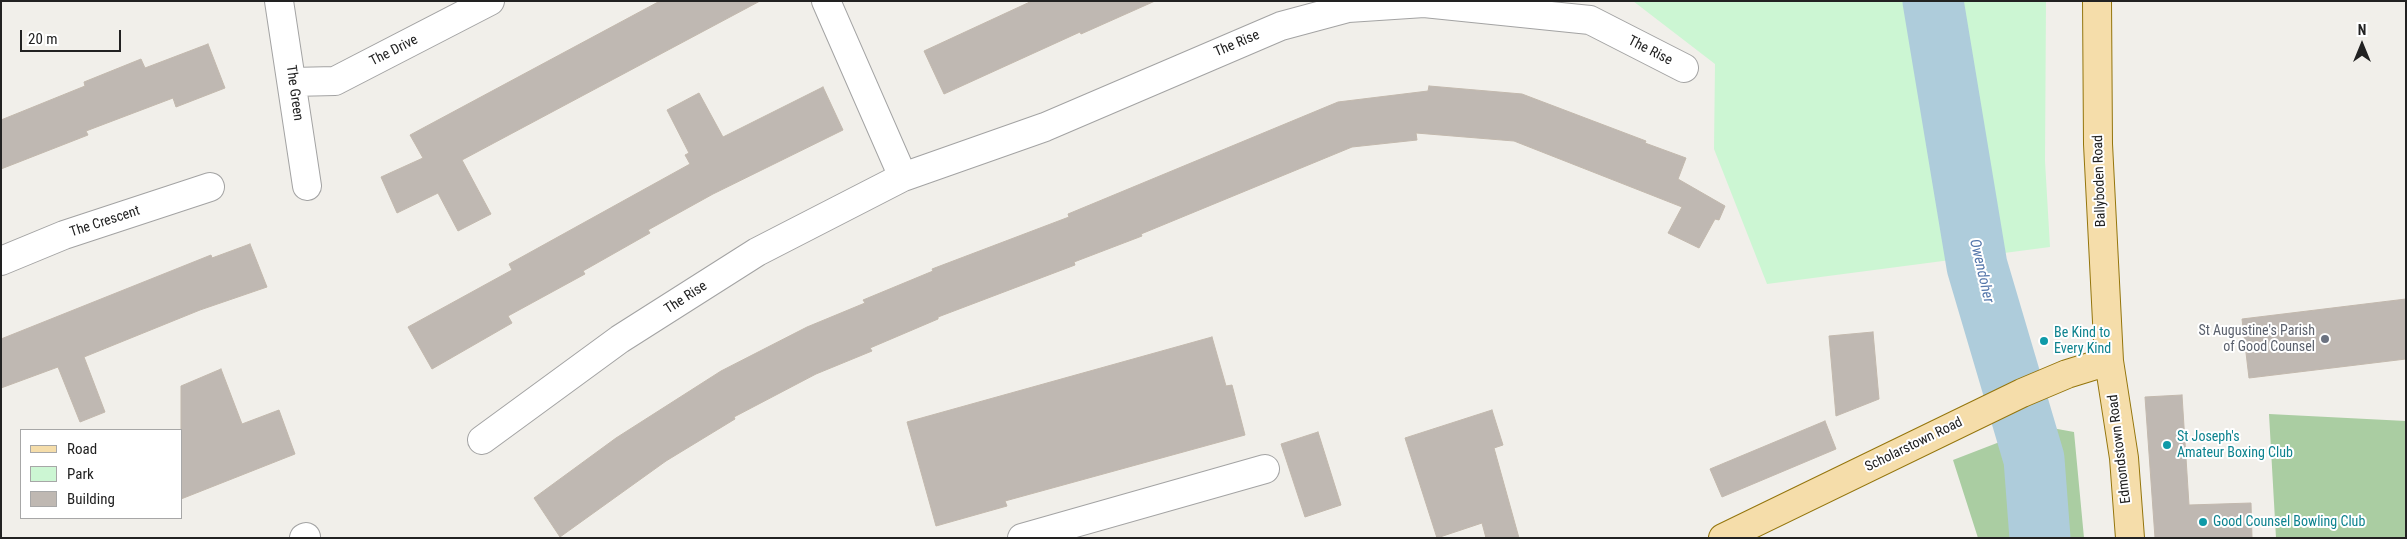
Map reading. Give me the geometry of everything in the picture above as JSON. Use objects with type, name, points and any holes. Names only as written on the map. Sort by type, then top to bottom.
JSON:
[{"type":"main road","name":"Ballyboden Road","points":[[2097,1],[2098,144],[2108,361]]},
{"type":"main road","name":"Scholarstown Road","points":[[1723,538],[2016,396],[2068,374],[2108,361]]},
{"type":"main road","name":"Edmondstown Road","points":[[2108,361],[2124,458],[2130,538]]},
{"type":"street","name":"The Green","points":[[279,1],[307,186]]},
{"type":"street","name":"The Drive","points":[[292,82],[335,81],[490,1]]},
{"type":"street","points":[[826,1],[903,177]]},
{"type":"street","name":"The Rise","points":[[482,440],[620,340],[757,252],[903,177],[1046,127],[1281,26],[1348,8],[1424,3],[1591,11],[1684,68]]},
{"type":"street","name":"The Crescent","points":[[1,261],[64,235],[210,187]]},
{"type":"street","points":[[1022,538],[1265,469]]},
{"type":"green space","points":[[1633,1],[2046,1],[2045,161],[2050,247],[1767,284],[1714,149],[1715,64]]},
{"type":"green space","points":[[2269,414],[2406,421],[2406,538],[2276,538]]},
{"type":"green space","points":[[2041,426],[2074,432],[2084,538],[1978,538],[1953,460]]},
{"type":"building","points":[[660,1],[760,1],[462,160],[491,214],[458,231],[438,193],[397,213],[381,177],[423,158],[410,135]]},
{"type":"building","points":[[1032,1],[1155,1],[1081,34],[1080,32],[944,94],[924,51]]},
{"type":"building","points":[[208,44],[225,88],[176,107],[173,98],[86,131],[88,135],[1,169],[1,120],[85,86],[84,82],[141,59],[145,68]]},
{"type":"building","points":[[1429,86],[1522,94],[1686,158],[1678,179],[1725,206],[1719,220],[1715,219],[1699,248],[1668,233],[1682,207],[1514,141],[1416,133],[1417,140],[1352,147],[1141,234],[1142,236],[1074,262],[1075,265],[938,317],[938,319],[870,348],[872,351],[816,374],[734,417],[735,419],[666,461],[560,537],[534,498],[616,438],[721,371],[807,327],[865,303],[863,300],[933,271],[932,269],[1069,217],[1068,214],[1338,102],[1428,91]]},
{"type":"building","points":[[823,87],[843,130],[713,194],[648,230],[650,233],[583,271],[585,274],[508,316],[512,323],[432,369],[408,327],[512,270],[509,264],[690,164],[685,155],[689,153],[667,110],[699,93],[723,137]]},
{"type":"building","points":[[250,244],[267,287],[200,310],[84,357],[105,412],[80,422],[58,367],[1,388],[1,339],[211,255],[212,258]]},
{"type":"building","name":"St Augustine's Parish of Good Counsel","points":[[2406,299],[2406,359],[2249,378],[2242,319]]},
{"type":"building","points":[[1873,332],[1879,399],[1836,416],[1829,336]]},
{"type":"building","points":[[1212,337],[1226,386],[1232,385],[1245,435],[1005,501],[1007,506],[936,526],[907,422]]},
{"type":"building","points":[[221,369],[242,424],[279,410],[295,454],[182,499],[181,386]]},
{"type":"building","points":[[2182,395],[2189,505],[2251,503],[2252,538],[2155,538],[2145,397]]},
{"type":"building","points":[[1492,410],[1503,445],[1494,448],[1519,538],[1486,538],[1482,523],[1437,538],[1405,438]]},
{"type":"building","points":[[1825,421],[1836,449],[1722,497],[1710,469]]},
{"type":"building","points":[[1318,432],[1341,505],[1305,517],[1281,444]]},
{"type":"waterway","name":"Owendoher","points":[[1933,1],[1977,266],[2034,459],[2040,538]]},
{"type":"place","name":"St Augustine's Parish of Good Counsel","points":[[2325,339]]},
{"type":"place","name":"Be Kind to Every Kind","points":[[2044,341]]},
{"type":"place","name":"St Joseph's Amateur Boxing Club","points":[[2167,445]]},
{"type":"place","name":"Good Counsel Bowling Club","points":[[2203,522]]}]
